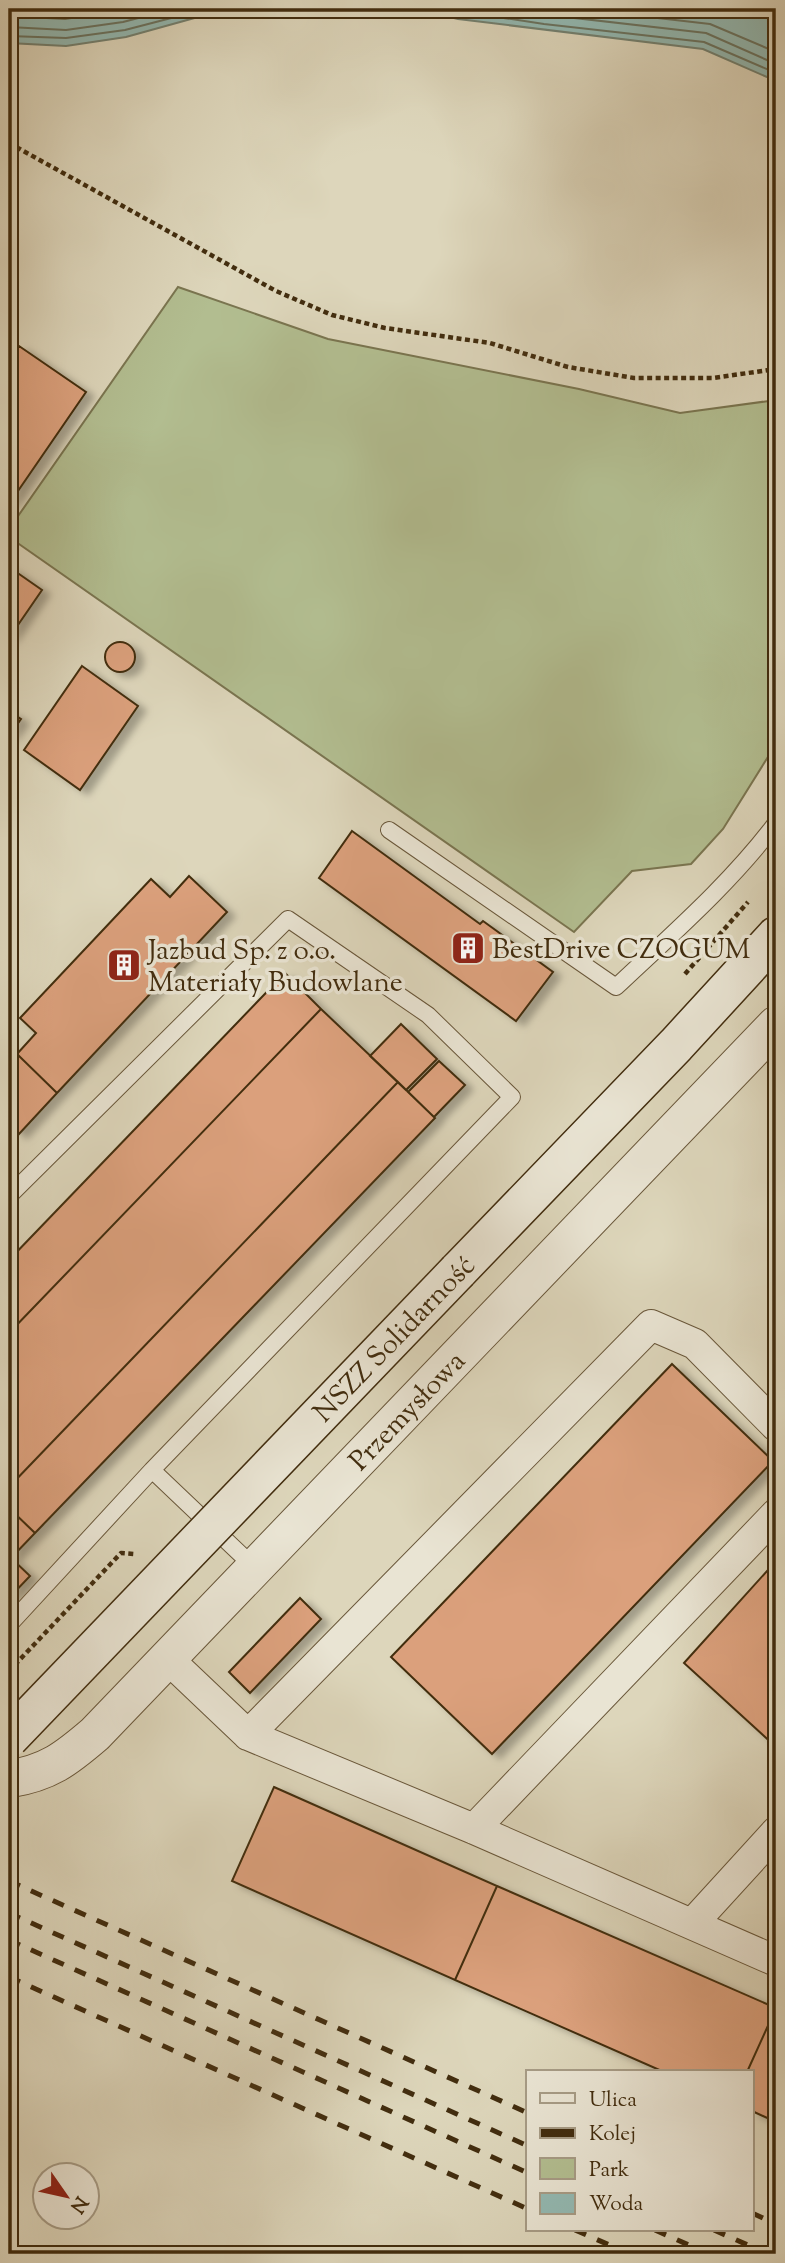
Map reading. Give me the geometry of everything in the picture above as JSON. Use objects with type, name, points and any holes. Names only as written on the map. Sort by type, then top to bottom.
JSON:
[{"type":"main road","name":"NSZZ Solidarność","points":[[9,1738],[676,1045],[776,936]]},
{"type":"street","name":"Przemysłowa","points":[[15,1778],[35,1774],[65,1760],[95,1734],[776,1025]]},
{"type":"street","points":[[248,1735],[651,1325],[695,1344],[776,1426]]},
{"type":"street","points":[[474,1829],[776,1514]]},
{"type":"street","points":[[167,1658],[248,1735],[474,1829],[776,1961]]},
{"type":"street","points":[[693,1923],[776,1832]]},
{"type":"lane","points":[[389,830],[616,987],[704,903],[762,842],[776,823]]},
{"type":"lane","points":[[9,1196],[288,919],[428,1015],[512,1097],[152,1469],[9,1625]]},
{"type":"lane","points":[[152,1469],[254,1567]]},
{"type":"path","points":[[9,143],[276,291],[332,316],[386,328],[491,343],[568,367],[634,378],[713,378],[776,369]]},
{"type":"green space","points":[[178,287],[328,339],[579,389],[680,413],[776,400],[776,744],[723,829],[691,864],[632,871],[574,932],[9,537],[9,529]]},
{"type":"water","points":[[9,9],[227,9],[126,37],[66,46],[9,43]]},
{"type":"water","points":[[416,9],[776,9],[776,81],[703,49],[458,19]]},
{"type":"building","points":[[19,346],[86,392],[9,504],[9,361]]},
{"type":"building","points":[[9,567],[42,590],[9,638]]},
{"type":"building","points":[[120,642],[131,646],[135,657],[131,668],[120,672],[109,668],[105,657],[109,646]]},
{"type":"building","points":[[82,666],[138,706],[80,790],[24,750]]},
{"type":"building","points":[[9,711],[21,719],[9,736]]},
{"type":"building","name":"BestDrive CZOGUM","points":[[352,831],[480,924],[483,921],[553,972],[516,1021],[319,878]]},
{"type":"building","name":"Jazbud Sp. z o.o. Materiały Budowlane","points":[[189,876],[227,912],[57,1093],[17,1054],[36,1033],[20,1018],[151,879],[170,897]]},
{"type":"building","points":[[285,973],[321,1009],[9,1333],[9,1260]]},
{"type":"building","points":[[321,1009],[398,1082],[9,1487],[9,1333]]},
{"type":"building","points":[[401,1024],[437,1059],[406,1090],[370,1056]]},
{"type":"building","points":[[17,1054],[57,1093],[19,1134],[9,1124],[9,1063]]},
{"type":"building","points":[[439,1061],[465,1085],[434,1117],[408,1092]]},
{"type":"building","points":[[398,1082],[435,1118],[35,1533],[9,1508],[9,1487]]},
{"type":"building","points":[[672,1364],[773,1461],[492,1754],[391,1657]]},
{"type":"building","points":[[9,1508],[35,1533],[11,1558],[9,1556]]},
{"type":"building","points":[[9,1556],[30,1576],[9,1598]]},
{"type":"building","points":[[776,1561],[776,1747],[684,1663]]},
{"type":"building","points":[[300,1598],[321,1619],[250,1693],[229,1672]]},
{"type":"building","points":[[274,1787],[497,1886],[455,1980],[232,1881]]},
{"type":"building","points":[[497,1886],[776,2008],[748,2070],[659,2070],[455,1980]]},
{"type":"building","points":[[776,2008],[776,2122],[754,2112],[754,2070],[748,2070]]},
{"type":"railway","points":[[9,1881],[526,2112]]},
{"type":"railway","points":[[9,1913],[526,2145]]},
{"type":"railway","points":[[9,1940],[526,2172]]},
{"type":"railway","points":[[9,1977],[526,2208]]},
{"type":"railway","points":[[754,2214],[776,2224]]},
{"type":"railway","points":[[580,2232],[630,2254]]},
{"type":"railway","points":[[660,2232],[709,2254]]},
{"type":"railway","points":[[718,2232],[768,2254]]},
{"type":"place","name":"BestDrive CZOGUM","points":[[468,948]]},
{"type":"place","name":"Jazbud Sp. z o.o. Materiały Budowlane","points":[[124,965]]}]
